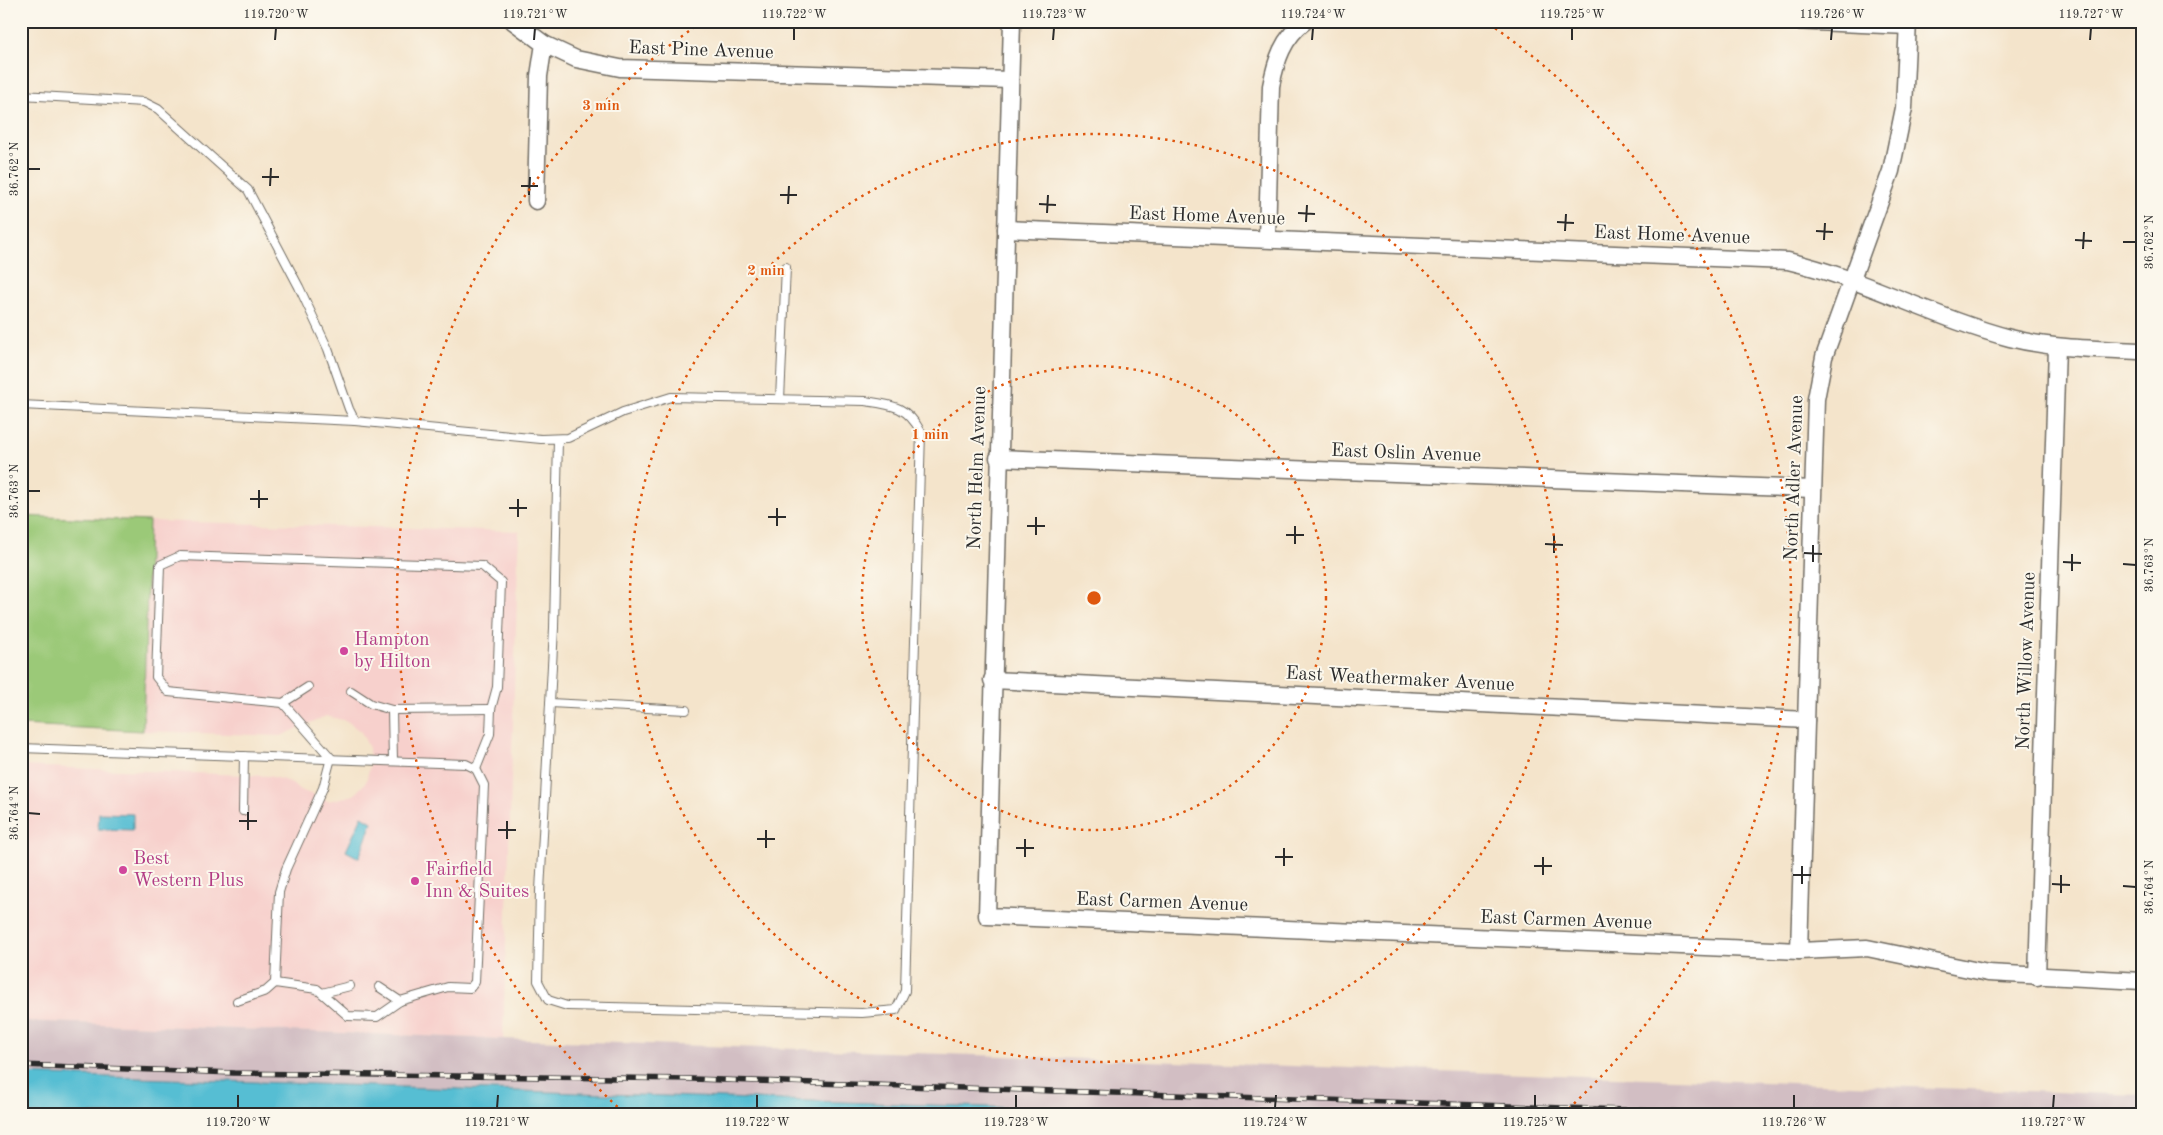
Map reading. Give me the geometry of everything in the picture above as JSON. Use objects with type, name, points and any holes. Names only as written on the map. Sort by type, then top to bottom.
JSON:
[{"type":"street","name":"East Pine Avenue","points":[[513,21],[544,44],[576,59],[620,68],[1010,80]]},
{"type":"street","name":"North Helm Avenue","points":[[986,916],[1012,21]]},
{"type":"street","points":[[1267,239],[1272,86],[1275,64],[1283,46],[1296,28],[1305,21]]},
{"type":"street","points":[[1792,21],[1908,24]]},
{"type":"street","name":"North Adler Avenue","points":[[1799,951],[1816,399],[1824,357],[1891,171],[1904,108],[1908,24]]},
{"type":"street","points":[[536,201],[539,76],[544,44]]},
{"type":"street","name":"East Home Avenue","points":[[1006,229],[1788,261],[1852,280],[1969,325],[2010,338],[2057,347],[2142,351]]},
{"type":"street","name":"North Willow Avenue","points":[[2037,976],[2057,347]]},
{"type":"street","name":"East Oslin Avenue","points":[[998,458],[1813,490]]},
{"type":"street","name":"East Weathermaker Avenue","points":[[992,680],[1806,720]]},
{"type":"street","name":"East Carmen Avenue","points":[[986,916],[1799,951],[1867,948],[1988,973],[2142,981]]},
{"type":"lane","points":[[21,95],[144,102],[158,109],[248,190],[299,287],[328,349],[349,409],[356,421]]},
{"type":"lane","points":[[780,399],[786,267]]},
{"type":"lane","points":[[21,405],[356,421],[540,439],[558,438],[568,438],[623,412],[671,397],[865,401],[896,405],[914,419],[922,432],[904,991],[896,1010],[862,1013],[567,1006],[548,1000],[538,981],[540,891],[554,628],[558,438]]},
{"type":"lane","points":[[308,687],[283,702],[168,692],[156,677],[160,566],[180,556],[482,566],[501,582],[497,687],[491,709],[490,734],[476,769]]},
{"type":"lane","points":[[351,691],[371,704],[392,710],[491,709]]},
{"type":"lane","points":[[283,702],[331,758]]},
{"type":"lane","points":[[550,704],[686,710]]},
{"type":"lane","points":[[392,710],[393,760]]},
{"type":"lane","points":[[21,748],[393,760],[466,764],[476,769],[484,785],[475,982],[470,988],[448,987],[400,1001],[377,1017],[348,1016],[317,989],[275,983]]},
{"type":"lane","points":[[243,811],[244,756]]},
{"type":"lane","points":[[237,1001],[266,991],[275,983],[279,892],[286,869],[323,788],[331,758]]},
{"type":"lane","points":[[322,993],[350,986]]},
{"type":"lane","points":[[379,987],[400,1001]]},
{"type":"shaded area","points":[[149,521],[519,531],[503,1039],[21,1021],[21,766],[269,776],[287,781],[303,791],[328,801],[354,795],[366,782],[370,765],[369,748],[361,732],[347,721],[326,716],[281,736],[143,731]]},
{"type":"shaded area","points":[[21,1021],[2142,1095],[2142,1114],[1194,1114],[21,1074]]},
{"type":"green space","points":[[21,516],[149,521],[143,731],[21,725]]},
{"type":"water","points":[[99,813],[133,814],[133,830],[98,829]]},
{"type":"water","points":[[362,816],[372,822],[359,858],[346,851]]},
{"type":"water","points":[[21,1074],[1194,1114],[21,1114]]},
{"type":"railway","points":[[21,1065],[234,1073],[692,1079],[1748,1114]]},
{"type":"place","name":"Hampton by Hilton","points":[[344,651]]},
{"type":"place","name":"Best Western Plus","points":[[123,870]]},
{"type":"place","name":"Fairfield Inn & Suites","points":[[415,881]]}]
